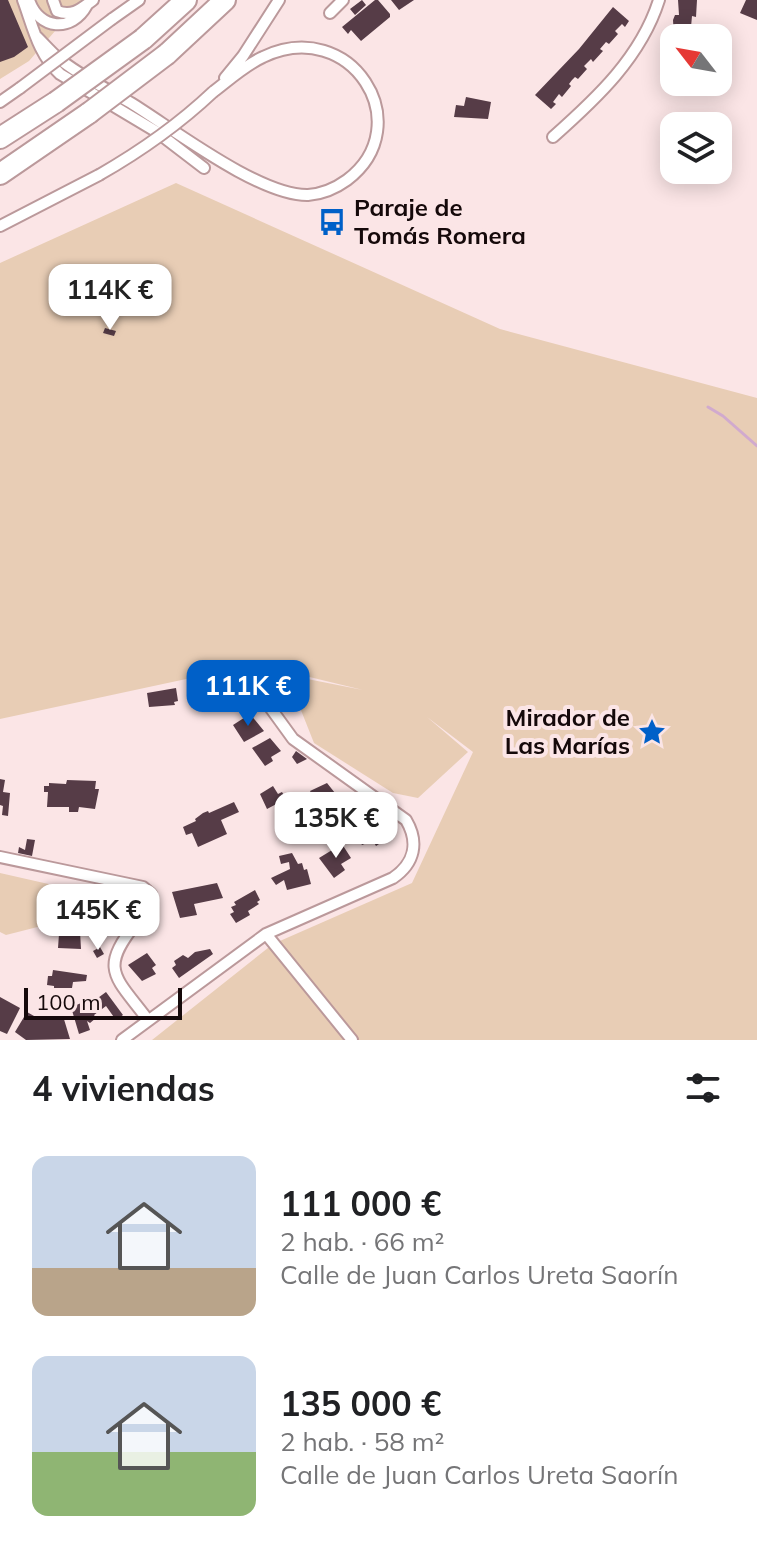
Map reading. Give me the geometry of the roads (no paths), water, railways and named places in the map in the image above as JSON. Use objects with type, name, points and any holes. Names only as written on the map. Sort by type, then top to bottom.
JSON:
[{"type":"highway","points":[[0,138],[143,39],[186,0]]},
{"type":"highway","points":[[0,174],[167,54],[225,0]]},
{"type":"street","points":[[26,0],[46,21],[63,25],[81,16],[90,2]]},
{"type":"street","points":[[26,0],[44,58],[60,74],[157,132],[204,168]]},
{"type":"street","points":[[53,0],[57,11],[65,15],[73,14],[90,2]]},
{"type":"street","points":[[0,102],[139,0]]},
{"type":"street","points":[[0,226],[146,148],[193,111],[243,56],[279,0]]},
{"type":"street","points":[[330,13],[343,0]]},
{"type":"street","points":[[553,137],[593,102],[635,51],[652,23],[659,0]]},
{"type":"street","points":[[37,37],[70,66],[180,135],[257,182],[285,192],[318,193],[341,184],[361,166],[374,142],[376,108],[366,82],[353,66],[322,49],[296,47],[264,56],[213,92]]},
{"type":"street","points":[[122,1040],[266,934],[393,878],[404,870],[415,845],[413,831],[406,820],[293,739],[264,699]]},
{"type":"street","points":[[0,857],[143,887],[151,894],[150,905],[115,951],[113,965],[117,978],[148,1020]]},
{"type":"street","points":[[266,934],[352,1040]]},
{"type":"waterway","points":[[708,407],[757,446]]},
{"type":"place","name":"Paraje de Tomás Romera","points":[[332,222]]},
{"type":"place","name":"Mirador de Las Marías","points":[[652,732]]}]
